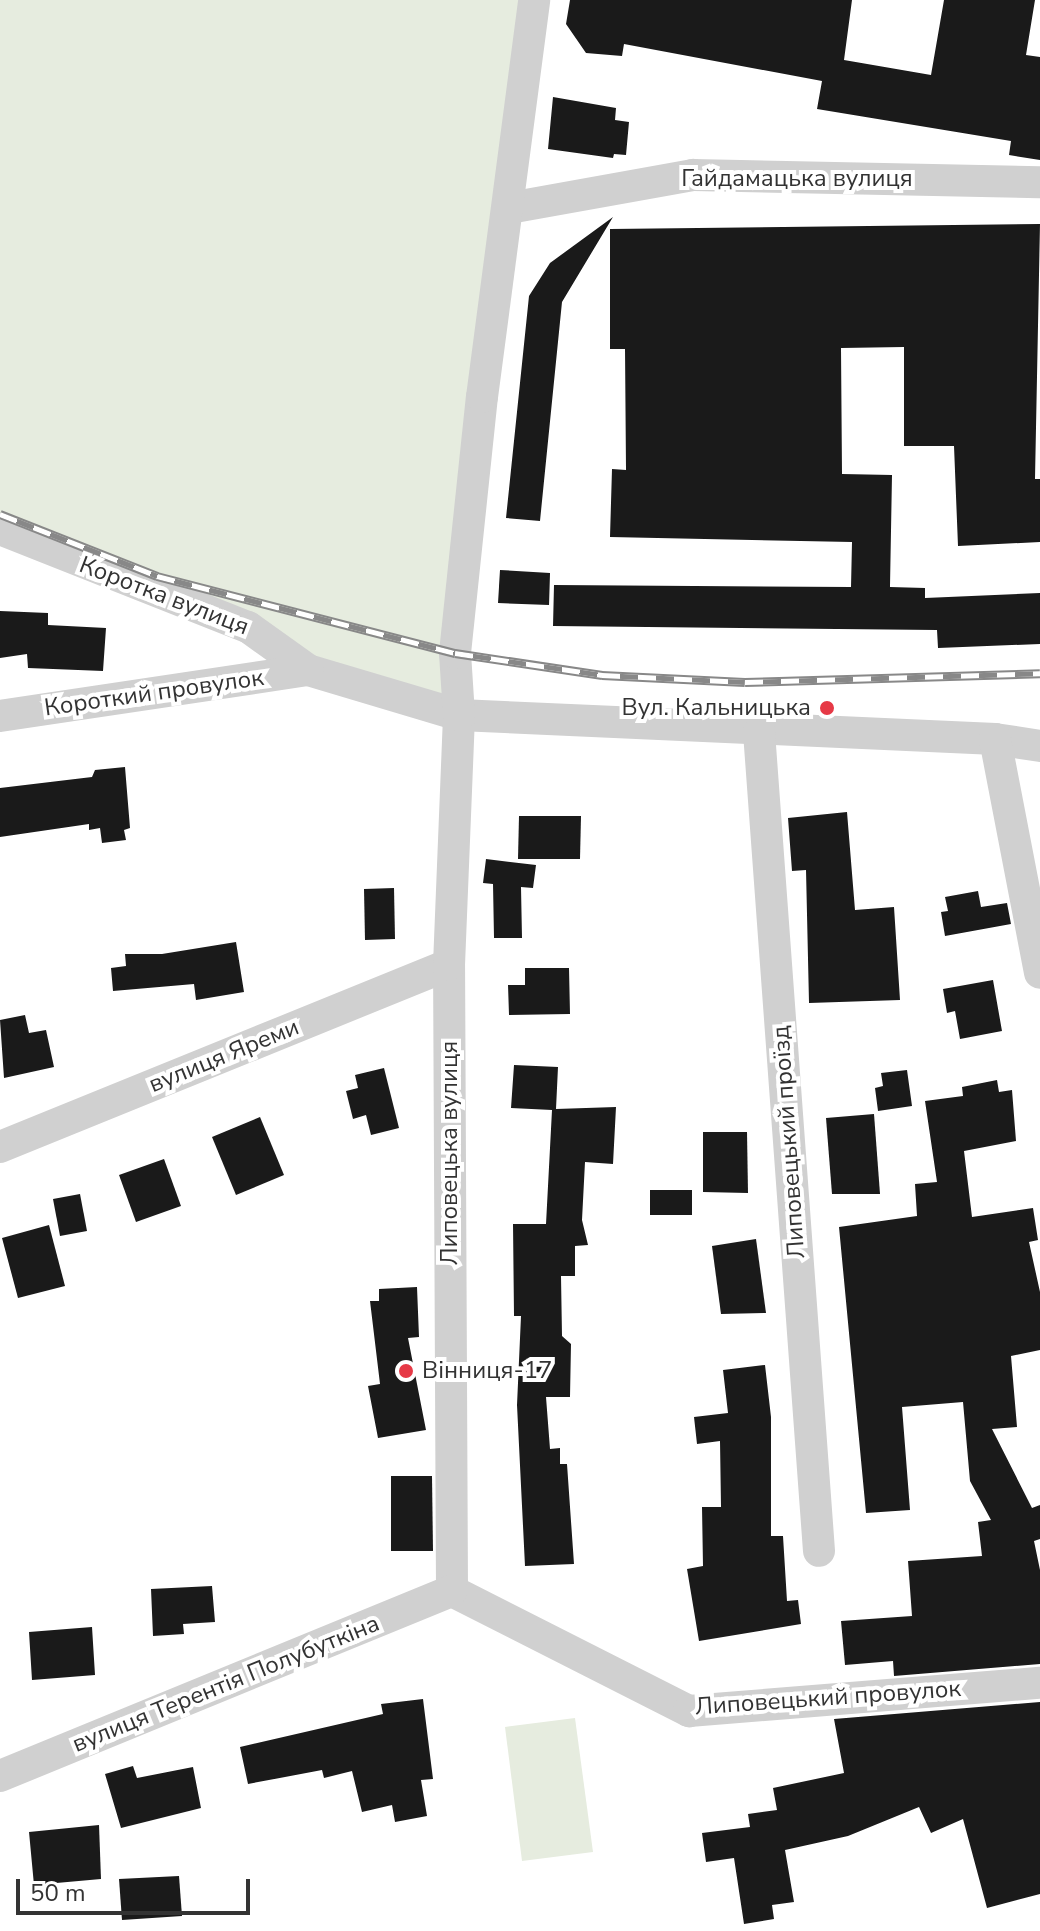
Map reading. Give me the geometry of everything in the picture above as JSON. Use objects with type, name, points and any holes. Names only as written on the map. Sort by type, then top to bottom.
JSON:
[{"type":"street","name":"Липовецька вулиця","points":[[452,1591],[449,965],[459,715],[455,653],[465,536],[534,0]]},
{"type":"street","name":"Гайдамацька вулиця","points":[[509,208],[693,175],[1040,182]]},
{"type":"street","name":"Коротка вулиця","points":[[0,529],[248,627],[308,670],[459,715],[759,732],[995,739],[1040,746]]},
{"type":"street","name":"Короткий провулок","points":[[0,716],[308,670]]},
{"type":"street","name":"Липовецький проїзд","points":[[759,732],[819,1551]]},
{"type":"street","points":[[995,739],[1040,973]]},
{"type":"street","name":"вулиця Яреми","points":[[0,1147],[449,965]]},
{"type":"street","name":"Липовецький провулок","points":[[452,1591],[689,1711],[1040,1683]]},
{"type":"street","name":"вулиця Терентія Полубуткіна","points":[[0,1776],[452,1591]]},
{"type":"shaded area","points":[[0,0],[534,0],[459,715],[0,529]]},
{"type":"shaded area","points":[[575,1718],[593,1852],[522,1861],[505,1727]]},
{"type":"building","points":[[570,0],[852,0],[844,60],[931,75],[944,0],[1035,0],[1026,55],[1040,57],[1040,160],[1009,155],[1011,141],[817,109],[822,81],[624,44],[622,56],[586,53],[566,24]]},
{"type":"building","points":[[553,97],[616,108],[615,120],[629,122],[626,155],[614,154],[613,158],[548,149]]},
{"type":"building","points":[[613,217],[562,302],[540,521],[506,518],[529,296],[550,263]]},
{"type":"building","points":[[1040,224],[1035,479],[1040,479],[1040,542],[958,546],[954,446],[904,446],[904,347],[841,348],[842,474],[892,475],[890,587],[925,588],[925,598],[1040,593],[1040,644],[938,648],[937,630],[553,626],[554,585],[851,587],[852,542],[610,537],[612,469],[626,470],[625,349],[610,349],[610,229]]},
{"type":"building","points":[[500,570],[550,573],[549,605],[498,603]]},
{"type":"building","points":[[0,611],[48,613],[48,625],[106,628],[103,671],[28,668],[27,654],[0,658]]},
{"type":"building","points":[[125,767],[130,828],[124,830],[126,840],[102,843],[100,828],[89,830],[89,824],[0,837],[0,788],[92,777],[95,770]]},
{"type":"building","points":[[847,812],[855,910],[894,907],[900,1000],[809,1003],[806,870],[792,871],[788,818]]},
{"type":"building","points":[[519,816],[581,816],[580,859],[518,859]]},
{"type":"building","points":[[486,859],[536,865],[533,888],[521,887],[522,938],[494,938],[493,884],[483,883]]},
{"type":"building","points":[[394,888],[395,939],[365,940],[364,889]]},
{"type":"building","points":[[978,891],[981,907],[1007,903],[1011,924],[945,936],[941,912],[948,911],[945,897]]},
{"type":"building","points":[[236,942],[244,992],[196,1000],[194,984],[113,991],[111,968],[126,966],[125,954],[162,954]]},
{"type":"building","points":[[525,968],[569,968],[570,1014],[509,1015],[508,985],[525,985]]},
{"type":"building","points":[[993,980],[1002,1031],[960,1039],[955,1011],[947,1013],[943,989]]},
{"type":"building","points":[[25,1015],[29,1033],[46,1030],[54,1067],[4,1078],[0,1020]]},
{"type":"building","points":[[514,1065],[558,1067],[556,1109],[616,1107],[613,1164],[585,1162],[582,1220],[588,1245],[575,1246],[575,1276],[561,1276],[562,1336],[571,1344],[570,1397],[546,1397],[550,1449],[560,1448],[560,1464],[567,1464],[574,1564],[525,1566],[517,1405],[521,1316],[514,1316],[513,1224],[546,1224],[552,1110],[511,1108]]},
{"type":"building","points":[[384,1068],[399,1128],[371,1135],[366,1115],[353,1119],[346,1091],[358,1088],[355,1075]]},
{"type":"building","points":[[907,1070],[912,1106],[878,1111],[875,1088],[883,1086],[881,1073]]},
{"type":"building","points":[[997,1080],[999,1092],[1012,1090],[1016,1141],[964,1151],[972,1217],[1033,1208],[1038,1240],[1029,1242],[1040,1292],[1040,1350],[1011,1356],[1017,1427],[992,1429],[1032,1508],[1040,1505],[1040,1539],[1034,1541],[1040,1570],[1040,1664],[894,1676],[893,1661],[845,1665],[841,1621],[912,1616],[908,1561],[982,1556],[978,1522],[991,1520],[970,1481],[963,1402],[902,1407],[910,1510],[866,1513],[839,1227],[917,1216],[915,1184],[937,1182],[925,1101],[963,1096],[962,1087]]},
{"type":"building","points":[[874,1114],[880,1194],[832,1194],[826,1118]]},
{"type":"building","points":[[260,1117],[284,1175],[236,1195],[212,1137]]},
{"type":"building","points":[[703,1132],[747,1132],[748,1193],[703,1192]]},
{"type":"building","points":[[164,1159],[181,1206],[136,1222],[119,1175]]},
{"type":"building","points":[[650,1190],[692,1190],[692,1215],[650,1215]]},
{"type":"building","points":[[80,1194],[87,1231],[60,1236],[53,1199]]},
{"type":"building","points":[[49,1225],[65,1286],[18,1298],[2,1238]]},
{"type":"building","points":[[756,1239],[766,1313],[721,1314],[712,1246]]},
{"type":"building","points":[[417,1287],[419,1337],[408,1338],[426,1430],[378,1438],[368,1386],[380,1384],[370,1301],[379,1301],[379,1289]]},
{"type":"building","points":[[765,1365],[771,1417],[771,1536],[783,1536],[787,1601],[798,1600],[801,1624],[699,1641],[687,1569],[703,1566],[702,1507],[721,1507],[720,1441],[697,1444],[694,1417],[728,1413],[723,1370]]},
{"type":"building","points":[[391,1476],[432,1476],[433,1551],[391,1551]]},
{"type":"building","points":[[212,1586],[215,1622],[183,1624],[184,1634],[153,1636],[151,1589]]},
{"type":"building","points":[[92,1627],[95,1675],[32,1680],[29,1632]]},
{"type":"building","points":[[423,1699],[433,1779],[421,1780],[427,1816],[395,1822],[392,1805],[362,1812],[352,1771],[324,1778],[322,1770],[248,1784],[240,1747],[383,1714],[381,1704]]},
{"type":"building","points":[[1040,1702],[1040,1894],[987,1908],[963,1819],[931,1833],[919,1807],[848,1836],[785,1850],[794,1902],[772,1905],[774,1919],[744,1924],[734,1858],[706,1862],[702,1833],[750,1827],[748,1814],[777,1810],[773,1788],[844,1773],[834,1719]]},
{"type":"building","points":[[133,1766],[137,1778],[193,1767],[201,1808],[121,1828],[105,1774]]},
{"type":"building","points":[[99,1825],[101,1879],[34,1885],[29,1832]]},
{"type":"building","points":[[179,1876],[182,1916],[122,1920],[119,1879]]},
{"type":"railway","points":[[0,514],[157,576],[455,653],[602,675],[745,682],[1040,673]]},
{"type":"place","name":"Вул. Кальницька","points":[[827,708]]},
{"type":"place","name":"Вінниця-17","points":[[406,1371]]}]
